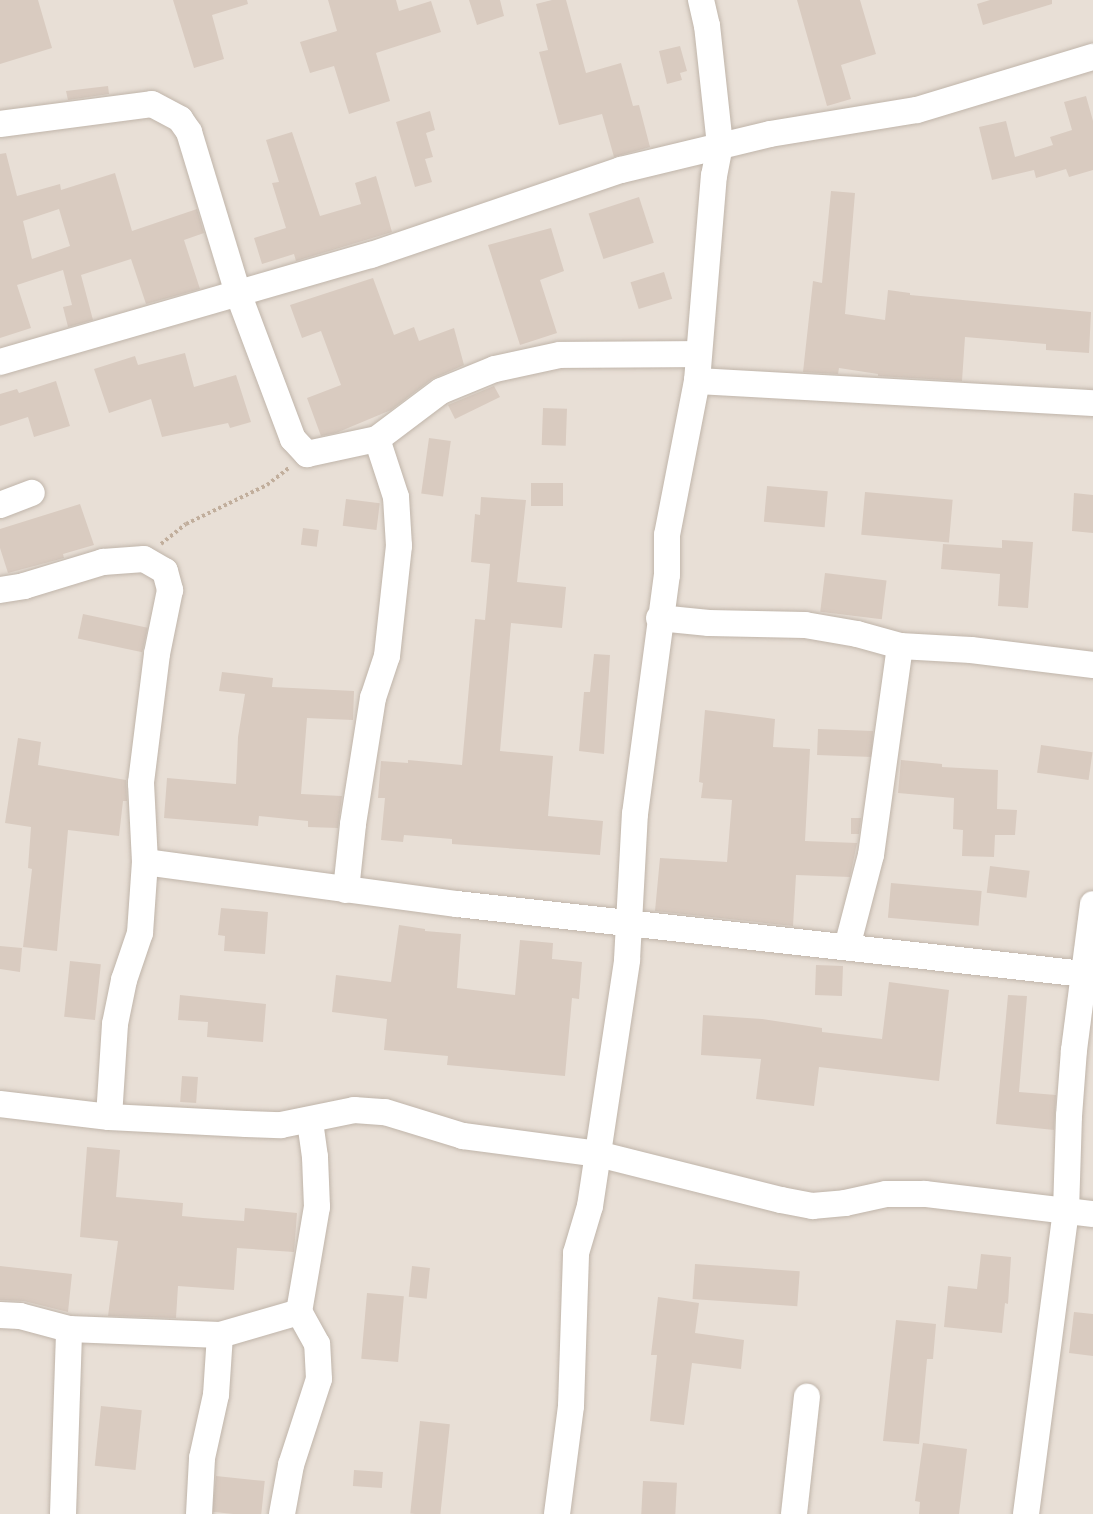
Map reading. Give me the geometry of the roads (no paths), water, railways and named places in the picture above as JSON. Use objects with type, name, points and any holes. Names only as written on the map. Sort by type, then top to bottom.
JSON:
[{"type":"street","points":[[557,1514],[571,1406],[576,1253],[590,1206],[627,960],[635,814],[659,618],[667,575],[667,535],[697,381],[714,176],[720,145],[707,26],[700,0]]},
{"type":"street","points":[[0,362],[371,255],[621,170],[720,145],[825,123],[917,110],[1093,57]]},
{"type":"street","points":[[0,124],[152,104],[180,120],[189,132],[238,293],[293,439],[307,453],[377,439],[441,391],[495,369],[560,355],[698,354]]},
{"type":"street","points":[[697,381],[1093,403]]},
{"type":"street","points":[[346,890],[353,824],[373,698],[387,656],[399,546],[396,497],[377,439]]},
{"type":"street","points":[[0,505],[32,493]]},
{"type":"street","points":[[0,590],[24,586],[103,562],[144,559],[165,571],[170,590],[157,654],[141,783],[145,862],[140,933],[124,980],[115,1024],[109,1117]]},
{"type":"street","points":[[659,618],[709,623],[816,626],[900,646],[971,650],[1093,665]]},
{"type":"street","points":[[847,947],[870,855],[900,646]]},
{"type":"street","points":[[145,862],[346,890],[1084,974]]},
{"type":"street","points":[[1026,1514],[1066,1211],[1069,1116],[1093,904]]},
{"type":"street","points":[[0,1104],[109,1117],[269,1125],[310,1120],[354,1110],[385,1112],[463,1136],[598,1154],[812,1206],[844,1203],[886,1194],[925,1194],[1093,1214]]},
{"type":"street","points":[[282,1514],[291,1465],[320,1378],[316,1344],[299,1312],[316,1208],[315,1157],[310,1120]]},
{"type":"street","points":[[0,1315],[20,1316],[69,1329],[220,1335],[299,1312]]},
{"type":"street","points":[[63,1514],[69,1329]]},
{"type":"street","points":[[199,1514],[202,1458],[216,1395],[220,1335]]},
{"type":"street","points":[[794,1514],[807,1397]]}]
